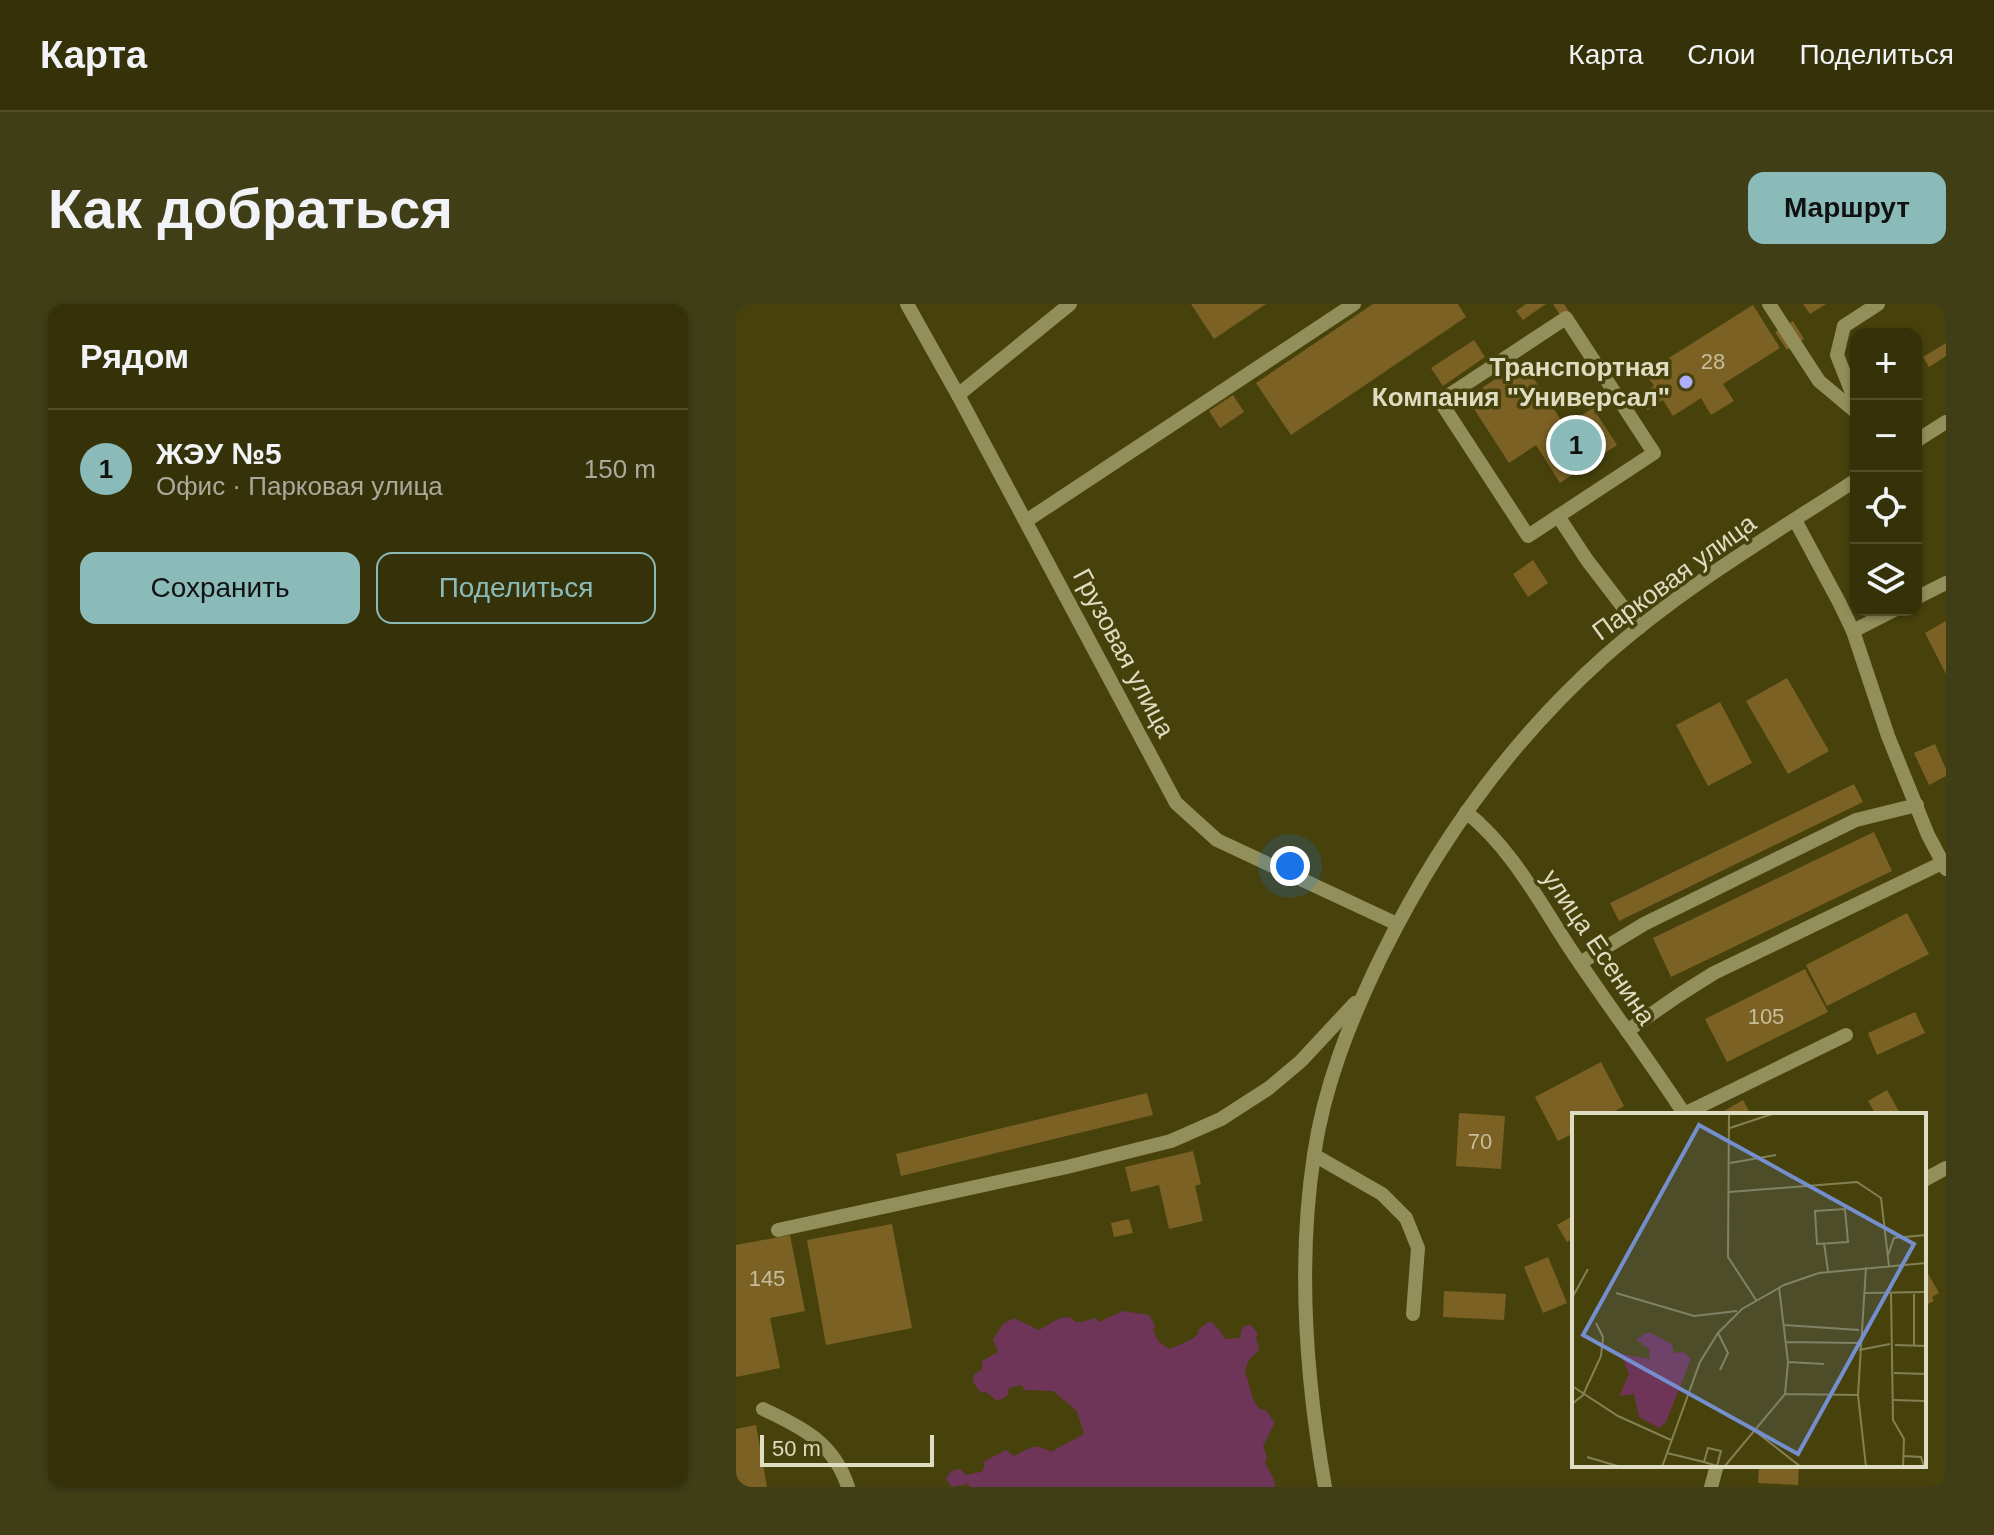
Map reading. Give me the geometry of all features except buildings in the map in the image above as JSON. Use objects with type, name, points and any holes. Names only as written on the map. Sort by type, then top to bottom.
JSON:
[{"type":"street","name":"Грузовая улица","points":[[907,304],[1176,803],[1217,840],[1397,924]]},
{"type":"street","points":[[958,395],[1070,304]]},
{"type":"street","points":[[1026,521],[1354,304]]},
{"type":"street","points":[[1769,304],[1819,381],[1850,407]]},
{"type":"street","points":[[1855,400],[1837,355],[1844,326],[1878,304]]},
{"type":"street","points":[[1566,318],[1654,453],[1558,516],[1528,536],[1440,401],[1566,318]]},
{"type":"street","points":[[1922,437],[1946,422]]},
{"type":"street","name":"Парковая улица","points":[[1361,997],[1397,924],[1445,842],[1514,749],[1562,697],[1665,606],[1850,484]]},
{"type":"street","points":[[1558,516],[1639,628]]},
{"type":"street","points":[[1627,1031],[1714,973],[1944,866],[1928,835],[1884,725],[1853,631],[1795,520]]},
{"type":"street","points":[[1922,595],[1946,583]]},
{"type":"street","points":[[1853,631],[1882,616]]},
{"type":"street","points":[[1580,963],[1644,924],[1856,820],[1917,805]]},
{"type":"street","name":"улица Есенина","points":[[1466,812],[1483,825],[1505,851],[1684,1113]]},
{"type":"street","points":[[1325,1487],[1309,1374],[1307,1218],[1323,1106],[1361,997]]},
{"type":"street","points":[[778,1230],[1171,1141],[1221,1119],[1269,1088],[1301,1061],[1361,997]]},
{"type":"street","points":[[1687,1113],[1846,1035]]},
{"type":"street","points":[[1314,1155],[1382,1194],[1406,1218],[1418,1248],[1413,1314]]},
{"type":"street","points":[[1926,1179],[1946,1168]]},
{"type":"street","points":[[763,1409],[801,1426],[828,1449],[843,1471],[848,1487]]},
{"type":"street","points":[[1711,1487],[1716,1467]]},
{"type":"shaded area","points":[[1123,1311],[1149,1315],[1160,1343],[1170,1349],[1192,1339],[1210,1321],[1225,1339],[1240,1338],[1242,1328],[1250,1324],[1258,1333],[1259,1350],[1248,1361],[1245,1373],[1254,1401],[1261,1410],[1265,1409],[1275,1423],[1263,1446],[1267,1457],[1265,1463],[1275,1487],[970,1487],[968,1484],[952,1487],[946,1479],[954,1470],[961,1469],[965,1475],[981,1472],[985,1466],[983,1462],[1006,1450],[1014,1456],[1036,1447],[1051,1452],[1084,1434],[1077,1411],[1053,1391],[1025,1390],[1021,1385],[1009,1388],[1007,1396],[997,1401],[986,1392],[981,1393],[973,1382],[974,1375],[982,1369],[982,1361],[998,1352],[993,1339],[1003,1324],[1014,1318],[1039,1330],[1060,1318],[1070,1317],[1075,1322],[1082,1322],[1095,1318],[1099,1322]]},
{"type":"place","name":"Транспортная Компания \"Универсал\"","points":[[1686,382]]},
{"type":"place","name":"ЖЭУ №5","points":[[1576,445]]}]
